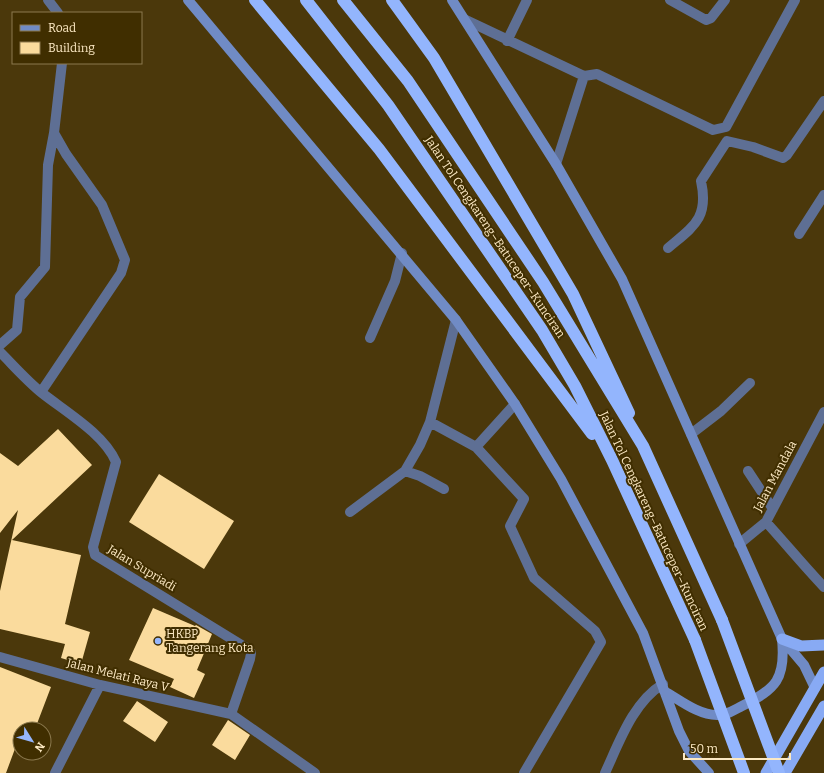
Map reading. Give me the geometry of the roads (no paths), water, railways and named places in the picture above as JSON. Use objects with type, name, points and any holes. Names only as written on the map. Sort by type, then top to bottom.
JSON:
[{"type":"highway","points":[[255,0],[379,149],[612,460]]},
{"type":"highway","name":"Jalan Tol Cengkareng–Batuceper–Kunciran","points":[[306,0],[388,105],[519,294],[575,386],[612,460],[694,640],[744,773]]},
{"type":"highway","name":"Jalan Tol Cengkareng–Batuceper–Kunciran","points":[[343,0],[408,81],[543,282],[643,446],[722,620],[779,773]]},
{"type":"highway","points":[[392,0],[434,58],[573,294],[622,397],[643,446]]},
{"type":"highway","points":[[782,639],[801,646],[824,645]]},
{"type":"highway","points":[[766,773],[824,672]]},
{"type":"highway","points":[[785,773],[824,706]]},
{"type":"main road","points":[[188,0],[402,253],[456,320],[515,404],[561,479],[643,634],[664,687],[679,731],[689,751],[710,773]]},
{"type":"main road","points":[[452,0],[556,164],[622,279],[782,639],[804,665],[815,688]]},
{"type":"main road","points":[[664,687],[700,711],[718,716],[726,714],[765,694],[774,685],[781,672],[783,655],[782,639]]},
{"type":"street","points":[[48,0],[57,12]]},
{"type":"street","points":[[507,41],[526,0]]},
{"type":"street","points":[[670,0],[706,20],[711,18],[725,0]]},
{"type":"street","points":[[466,20],[507,41],[584,76],[597,74],[713,130],[720,130],[726,127],[796,0]]},
{"type":"street","points":[[0,345],[17,330],[20,297],[45,267],[48,165],[54,133],[62,64]]},
{"type":"street","points":[[556,164],[584,76]]},
{"type":"street","points":[[668,248],[693,227],[701,214],[704,196],[700,180],[727,141],[753,147],[783,158],[787,155],[824,101]]},
{"type":"street","points":[[41,392],[121,273],[125,260],[102,204],[66,154],[54,133]]},
{"type":"street","points":[[799,234],[824,195]]},
{"type":"street","points":[[370,338],[395,281],[402,253]]},
{"type":"street","points":[[350,512],[405,471],[420,445],[430,422],[456,320]]},
{"type":"street","name":"Jalan Supriadi","points":[[0,352],[41,392],[105,444],[116,462],[93,547],[95,555],[248,649],[251,654],[250,659],[231,714]]},
{"type":"street","points":[[691,434],[721,411],[750,383]]},
{"type":"street","points":[[476,447],[515,404]]},
{"type":"street","name":"Jalan Mandala","points":[[739,544],[766,522],[824,412]]},
{"type":"street","points":[[430,422],[476,447],[524,499],[510,526],[534,578],[595,631],[601,642],[524,773]]},
{"type":"street","points":[[405,471],[420,476],[444,489]]},
{"type":"street","points":[[748,471],[772,510]]},
{"type":"street","points":[[766,522],[824,587]]},
{"type":"street","name":"Jalan Melati Raya V","points":[[0,657],[100,685],[231,714]]},
{"type":"street","points":[[55,773],[100,685]]},
{"type":"street","points":[[605,773],[642,703],[653,690],[664,687]]},
{"type":"street","points":[[231,714],[315,773]]},
{"type":"place","name":"HKBP Tangerang Kota","points":[[158,641]]}]
